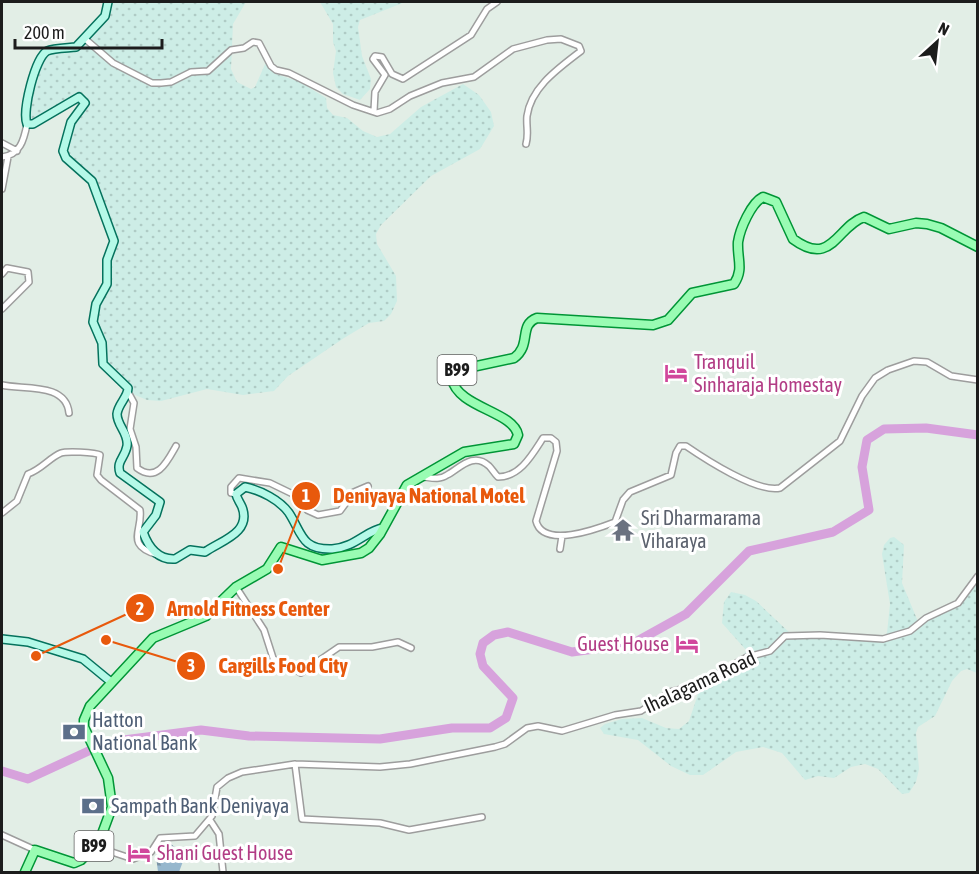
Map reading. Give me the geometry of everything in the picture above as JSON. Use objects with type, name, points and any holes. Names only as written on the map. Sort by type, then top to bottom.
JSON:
[{"type":"main road","name":"B99","points":[[35,850],[74,863],[86,856],[94,846],[112,807],[111,786],[88,736],[84,720],[86,713],[111,682],[153,638],[201,620],[236,587],[267,569],[281,547],[318,560],[332,559],[369,549],[407,485],[464,452],[511,446],[518,435],[514,426],[472,402],[456,388],[452,379],[458,370],[514,357],[526,344],[527,324],[537,318],[653,325],[668,320],[692,292],[730,286],[741,270],[739,239],[752,207],[760,198],[767,197],[776,202],[794,239],[819,249],[829,246],[853,223],[864,218],[871,218],[889,230],[927,224],[941,228],[978,247]]},
{"type":"main road","points":[[25,873],[35,850]]},
{"type":"street","points":[[2,189],[5,157],[17,151],[23,143],[27,124],[24,117],[26,100],[43,55],[51,50],[76,47],[105,16],[108,2]]},
{"type":"street","points":[[374,111],[375,92],[385,75],[373,59],[375,56],[382,57],[392,74],[403,79],[471,35],[487,9],[497,2]]},
{"type":"street","points":[[84,38],[113,63],[152,83],[171,82],[191,72],[208,71],[231,50],[244,48],[253,42],[259,43],[271,66],[276,70],[289,73],[353,105],[374,111],[390,110],[410,96],[442,83],[474,77],[513,49],[547,40],[561,39],[579,46],[581,51],[541,86],[527,116],[530,131],[526,144]]},
{"type":"street","points":[[27,124],[33,124],[60,110],[79,97],[84,99],[85,103],[71,122],[63,151],[66,158],[92,181],[114,241],[107,260],[107,284],[96,304],[93,322],[102,343],[103,364],[124,382],[134,404],[130,429],[136,447],[137,468],[144,474],[156,473],[164,466],[176,446]]},
{"type":"street","points":[[2,143],[17,151]]},
{"type":"street","points":[[2,274],[7,268],[27,272],[29,275],[29,282],[2,309]]},
{"type":"street","points":[[424,477],[435,479],[447,476],[458,465],[471,461],[489,466],[498,477],[508,477],[518,471],[543,438],[551,438],[556,442],[557,451],[536,521],[545,533],[562,536],[593,530],[615,522],[623,500],[630,492],[671,475],[680,446],[686,446],[751,482],[768,488],[780,488],[840,441],[862,396],[875,378],[888,369],[914,361],[927,362],[951,376],[978,380]]},
{"type":"street","points":[[2,385],[40,387],[62,399],[68,406],[69,413]]},
{"type":"street","points":[[128,392],[117,411],[117,418],[126,432],[127,444],[118,468],[120,473],[160,502],[156,514],[143,532],[147,543],[159,555]]},
{"type":"street","points":[[2,513],[17,501],[28,474],[41,470],[62,452],[94,452],[100,455],[97,474],[101,480],[140,510],[141,519],[135,535],[137,541],[147,551],[175,559],[190,550],[205,552],[221,540],[236,535],[241,529],[243,514],[236,494],[231,492],[231,488],[239,478],[270,483],[303,499],[308,510],[318,515],[340,511],[354,492],[368,486]]},
{"type":"street","points":[[236,494],[245,487],[272,498],[290,515],[302,539],[315,547],[342,547],[362,540],[376,529],[383,528]]},
{"type":"street","points":[[560,549],[562,536]]},
{"type":"street","name":"Ihalagama Road","points":[[210,820],[217,787],[228,778],[242,772],[295,764],[380,767],[410,764],[505,744],[527,728],[538,726],[562,731],[615,715],[641,711],[670,692],[698,686],[747,657],[770,651],[785,636],[820,635],[883,639],[910,631],[926,618],[958,603],[978,576]]},
{"type":"street","points":[[236,587],[264,630],[273,658],[278,663],[285,663],[302,673],[339,647],[372,647],[398,642],[411,648]]},
{"type":"street","points":[[2,639],[28,642],[84,658],[111,682]]},
{"type":"street","points":[[295,764],[302,819],[380,823],[410,830],[482,817]]},
{"type":"street","points":[[94,846],[134,859],[151,852],[160,838],[195,836],[210,820],[219,834],[223,873]]},
{"type":"street","points":[[2,835],[35,850]]},
{"type":"shaded area","points":[[108,2],[246,2],[233,24],[231,69],[237,82],[251,89],[255,87],[266,62],[276,74],[300,82],[326,98],[327,108],[333,115],[347,118],[363,131],[377,137],[390,134],[421,107],[463,84],[479,95],[491,112],[494,126],[480,149],[431,176],[381,225],[376,234],[377,244],[396,276],[397,301],[391,314],[384,321],[369,323],[344,338],[288,376],[274,391],[243,395],[207,389],[161,401],[147,400],[128,392],[103,364],[102,343],[93,322],[96,304],[107,284],[107,260],[114,241],[92,181],[66,158],[63,143],[85,103],[79,97],[27,124],[26,100],[46,52],[76,47],[105,16]]},
{"type":"shaded area","points":[[320,2],[405,2],[360,20],[358,27],[362,56],[371,79],[370,89],[360,100],[343,94],[336,87],[333,73],[336,51],[333,42],[333,24]]},
{"type":"shaded area","points":[[894,537],[904,545],[902,583],[919,624],[958,603],[977,576],[977,673],[967,669],[961,671],[952,681],[935,716],[918,727],[916,733],[919,769],[916,782],[909,793],[902,794],[878,769],[865,764],[851,767],[834,778],[818,776],[805,780],[782,753],[763,747],[736,752],[703,775],[690,775],[671,766],[638,740],[604,734],[600,728],[605,724],[622,719],[642,718],[666,728],[679,729],[689,721],[699,691],[705,683],[739,668],[746,650],[722,623],[724,602],[731,592],[745,595],[756,601],[792,635],[882,639],[887,633],[890,604],[882,554],[884,545]]},
{"type":"green space","points":[[171,844],[185,856],[179,872],[158,872],[156,856]]},
{"type":"waterway","points":[[2,771],[28,779],[108,742],[201,730],[249,736],[380,739],[452,728],[490,728],[506,718],[513,698],[483,666],[480,654],[483,643],[494,635],[508,632],[572,652],[632,644],[686,614],[749,551],[833,532],[869,510],[862,467],[867,440],[884,429],[926,428],[978,435]]},
{"type":"place","name":"Tranquil Sinharaja Homestay","points":[[676,373]]},
{"type":"place","name":"Sri Dharmarama Viharaya","points":[[623,530]]},
{"type":"place","name":"Deniyaya National Motel","points":[[278,569]]},
{"type":"place","name":"Cargills Food City","points":[[106,640]]},
{"type":"place","name":"Guest House","points":[[687,644]]},
{"type":"place","name":"Arnold Fitness Center","points":[[36,656]]},
{"type":"place","name":"Hatton National Bank","points":[[74,732]]},
{"type":"place","name":"Sampath Bank Deniyaya","points":[[93,806]]},
{"type":"place","name":"Shani Guest House","points":[[139,853]]}]
